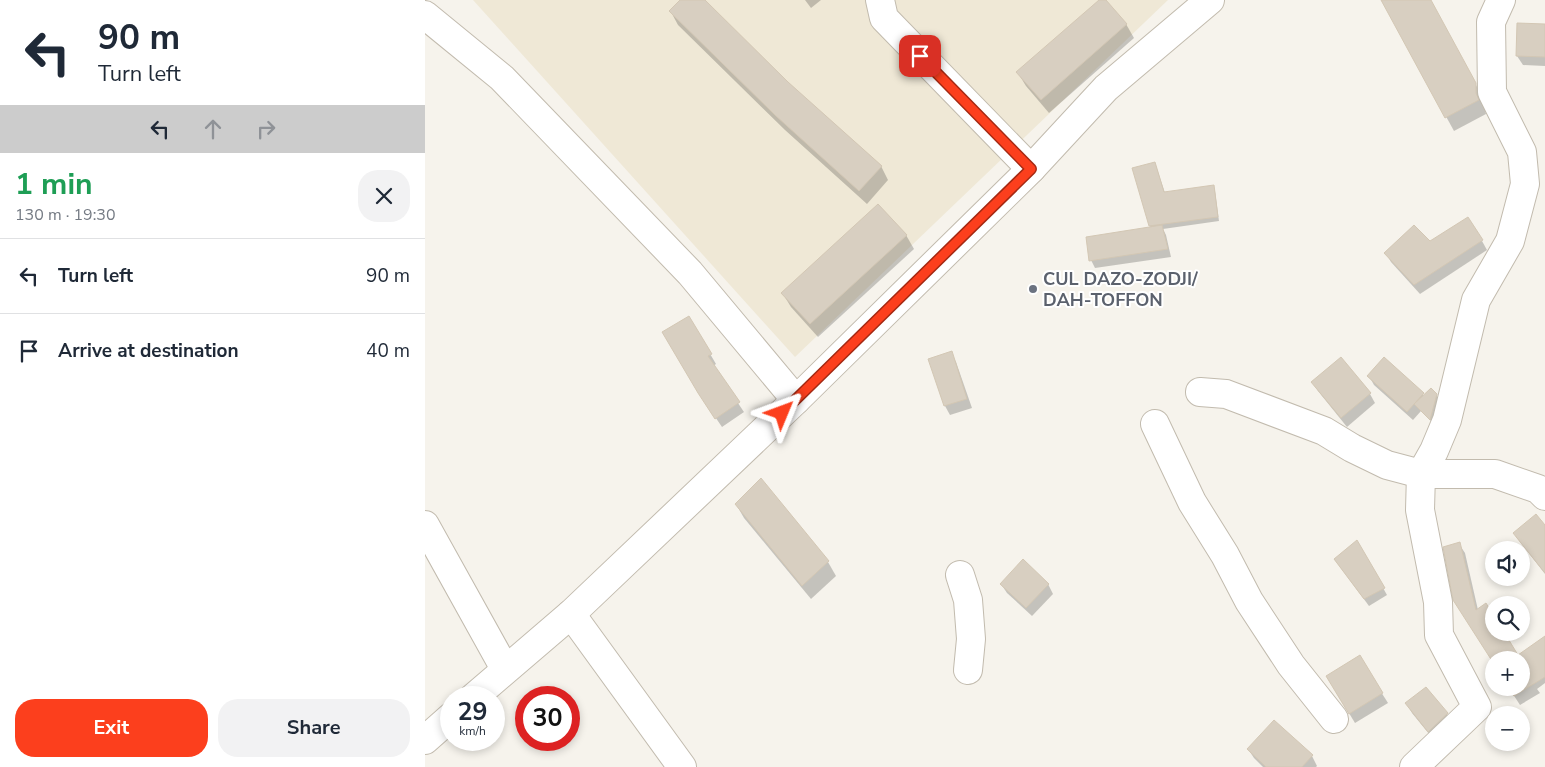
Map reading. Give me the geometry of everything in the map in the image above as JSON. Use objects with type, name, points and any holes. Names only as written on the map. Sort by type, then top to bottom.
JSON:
[{"type":"street","points":[[880,0],[884,18],[1031,169]]},
{"type":"street","points":[[487,686],[571,614],[796,400],[1031,169],[1106,88],[1210,0]]},
{"type":"street","points":[[1414,767],[1477,707],[1439,635],[1438,602],[1420,510],[1421,474],[1434,451],[1447,420],[1476,300],[1510,241],[1525,184],[1522,152],[1492,92],[1491,22],[1501,0]]},
{"type":"street","points":[[425,15],[509,85],[690,273],[796,400]]},
{"type":"street","points":[[1200,392],[1226,394],[1323,431],[1387,465],[1421,474],[1495,474],[1538,489],[1545,496]]},
{"type":"street","points":[[1155,424],[1191,502],[1225,555],[1249,601],[1291,665],[1334,719]]},
{"type":"street","points":[[425,525],[505,670]]},
{"type":"street","points":[[960,575],[968,600],[971,639],[968,670]]},
{"type":"street","points":[[571,614],[682,767]]},
{"type":"street","points":[[425,740],[440,727]]},
{"type":"shaded area","points":[[473,0],[1168,0],[795,357]]},
{"type":"building","points":[[680,0],[705,0],[788,82],[882,166],[859,191],[776,116],[669,11]]},
{"type":"building","points":[[1099,0],[1106,0],[1127,24],[1041,100],[1016,72]]},
{"type":"building","points":[[1381,0],[1431,0],[1476,83],[1476,93],[1479,100],[1445,118]]},
{"type":"building","points":[[1517,23],[1545,24],[1545,57],[1516,56]]},
{"type":"building","points":[[1155,162],[1164,192],[1214,185],[1218,217],[1149,226],[1132,168]]},
{"type":"building","points":[[878,204],[907,235],[810,324],[781,293]]},
{"type":"building","points":[[1468,217],[1483,240],[1414,285],[1384,253],[1414,225],[1430,241]]},
{"type":"building","points":[[1162,225],[1168,249],[1089,261],[1086,237]]},
{"type":"building","points":[[689,316],[712,354],[708,356],[740,402],[715,419],[662,332]]},
{"type":"building","points":[[952,351],[967,399],[944,406],[928,359]]},
{"type":"building","points":[[1341,357],[1371,393],[1341,418],[1311,382]]},
{"type":"building","points":[[1384,357],[1424,393],[1407,412],[1367,376]]},
{"type":"building","points":[[1431,388],[1437,394],[1430,420],[1414,404]]},
{"type":"building","points":[[761,478],[829,561],[802,586],[735,504]]},
{"type":"building","points":[[1536,514],[1545,525],[1545,573],[1530,554],[1530,541],[1519,541],[1513,533]]},
{"type":"building","points":[[1357,540],[1385,588],[1364,599],[1334,559]]},
{"type":"building","points":[[1460,542],[1476,610],[1485,604],[1485,641],[1509,641],[1516,651],[1486,651],[1453,600],[1443,547]]},
{"type":"building","points":[[1023,559],[1049,584],[1026,608],[1000,584]]},
{"type":"building","points":[[1545,636],[1545,677],[1530,686],[1530,651],[1524,651]]},
{"type":"building","points":[[1360,655],[1383,693],[1349,714],[1326,676]]},
{"type":"building","points":[[1426,687],[1448,713],[1428,732],[1405,703]]},
{"type":"building","points":[[1274,720],[1313,755],[1302,767],[1266,767],[1247,749]]},
{"type":"place","name":"CUL DAZO-ZODJI/ DAH-TOFFON","points":[[1033,289]]},
{"type":"route","points":[[782,413],[1031,169],[920,56]]}]
